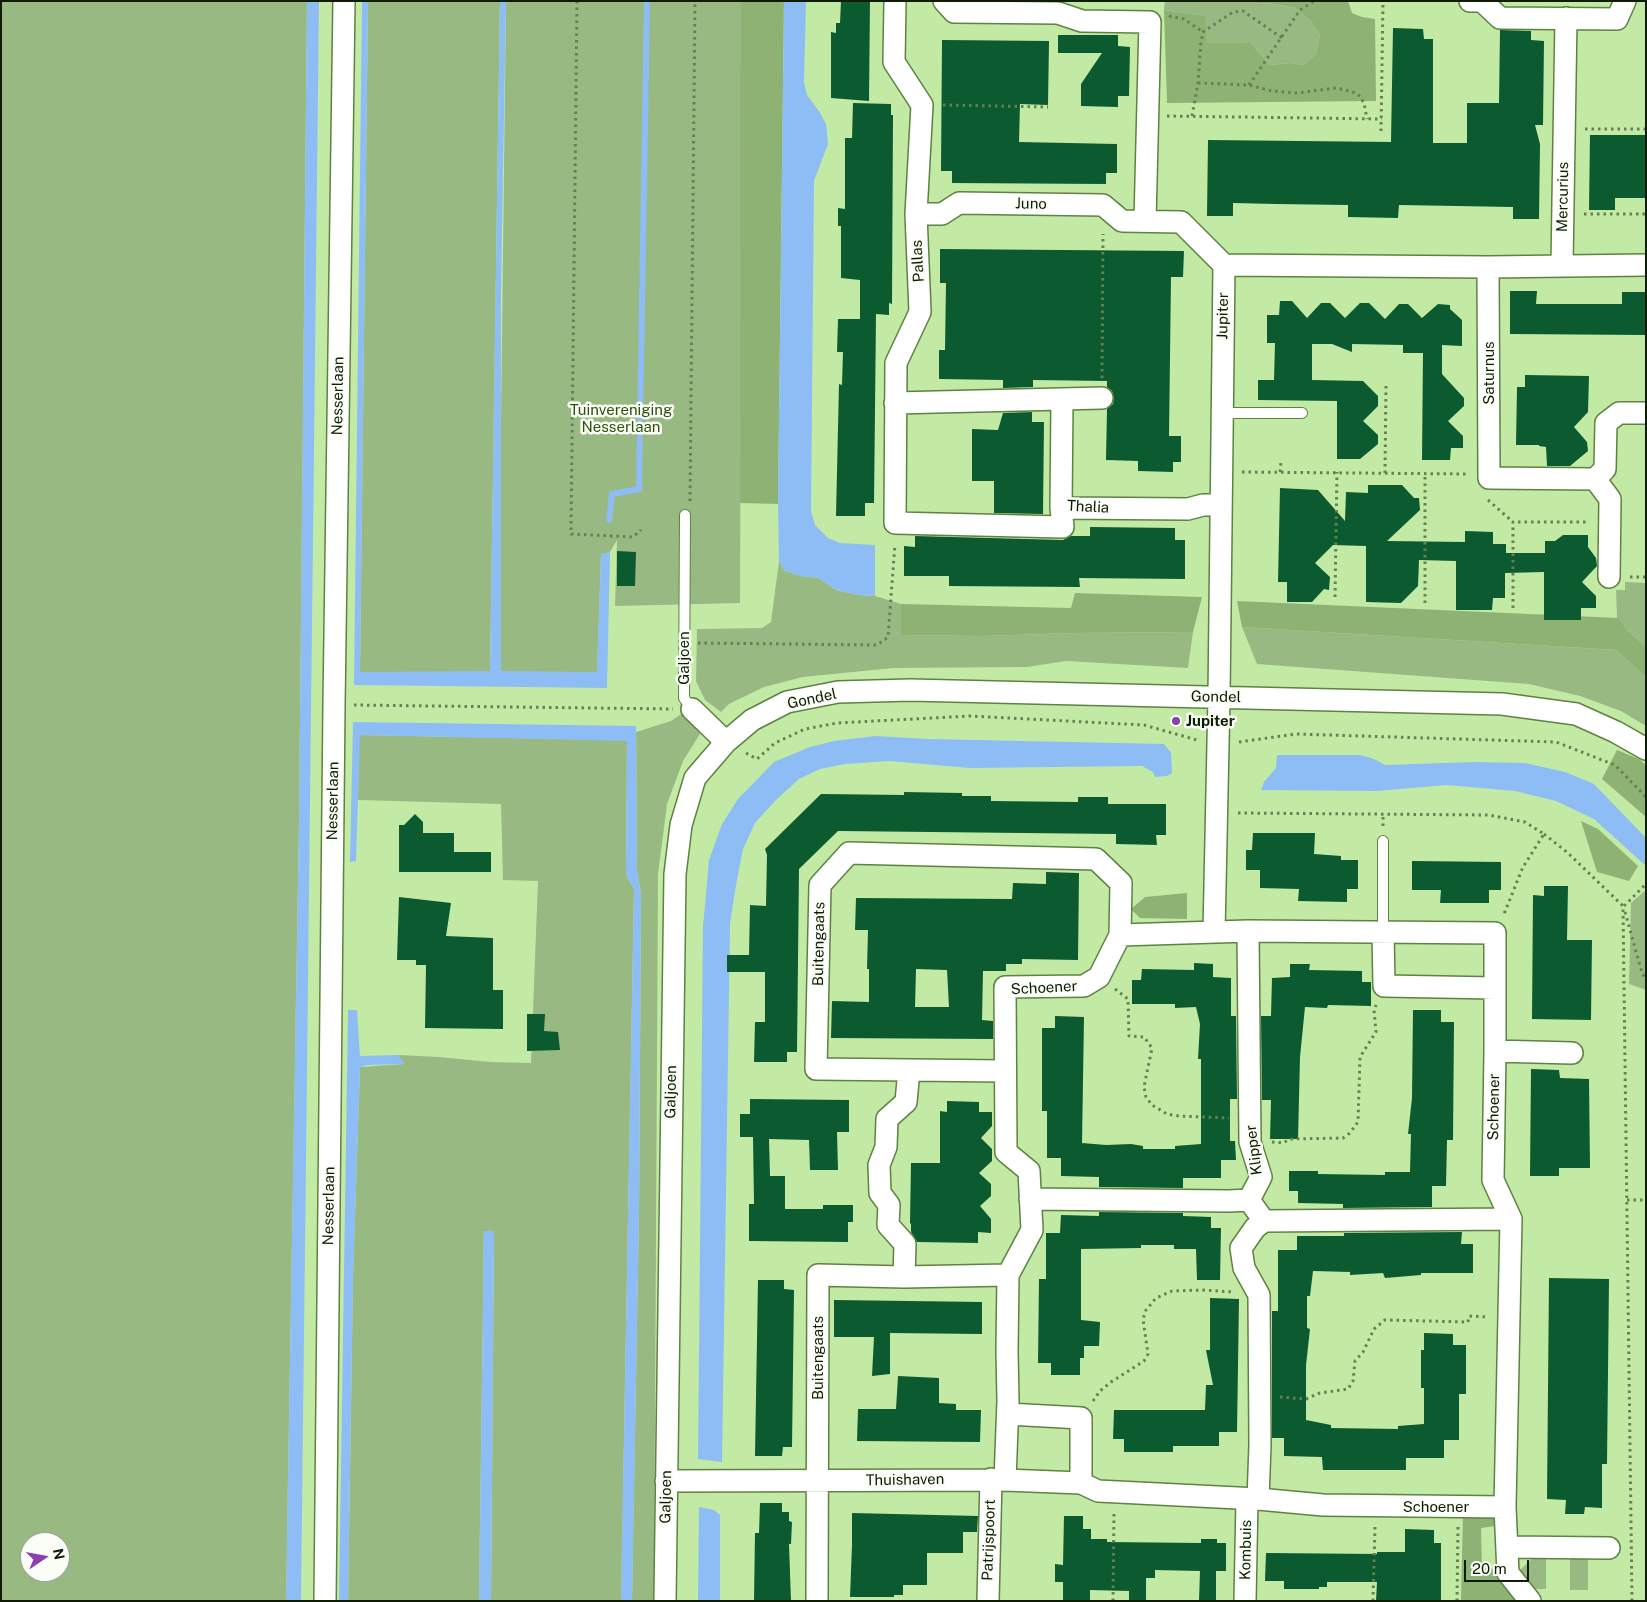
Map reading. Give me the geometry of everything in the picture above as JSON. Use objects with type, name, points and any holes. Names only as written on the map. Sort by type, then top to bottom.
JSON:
[{"type":"street","name":"Nesserlaan","points":[[324,1601],[344,1]]},
{"type":"street","points":[[895,1],[894,62],[922,105]]},
{"type":"street","points":[[944,1],[954,12],[1058,13],[1082,21],[1150,22],[1145,221]]},
{"type":"street","points":[[1470,1],[1482,1],[1500,18],[1617,19],[1625,1]]},
{"type":"street","name":"Mercurius","points":[[1562,265],[1566,18]]},
{"type":"street","name":"Pallas","points":[[895,523],[896,362],[920,312],[916,214],[922,105]]},
{"type":"street","name":"Juno","points":[[916,214],[942,214],[959,203],[1103,205]]},
{"type":"street","points":[[1103,205],[1122,221],[1181,222],[1224,265],[1488,267],[1646,265]]},
{"type":"street","name":"Jupiter","points":[[1219,697],[1224,265]]},
{"type":"street","name":"Saturnus","points":[[1488,267],[1489,478]]},
{"type":"street","points":[[895,403],[1102,398]]},
{"type":"street","name":"Thalia","points":[[1062,400],[1061,508],[1188,509],[1203,505],[1221,505]]},
{"type":"street","points":[[1489,478],[1595,479],[1605,469],[1606,423],[1619,412],[1646,413]]},
{"type":"street","points":[[1595,479],[1610,499],[1609,577]]},
{"type":"street","points":[[895,523],[1063,527],[1061,508]]},
{"type":"street","name":"Gondel","points":[[726,742],[752,720],[787,702],[838,692],[910,690],[1502,704],[1576,714],[1616,732],[1646,749]]},
{"type":"street","points":[[1214,932],[1219,697]]},
{"type":"street","name":"Galjoen","points":[[665,1601],[675,874],[681,825],[696,778],[726,742],[692,709]]},
{"type":"street","name":"Buitengaats","points":[[1005,1071],[816,1069],[820,885],[849,853],[1096,859],[1121,883],[1120,934]]},
{"type":"street","points":[[1120,934],[1248,931],[1495,933]]},
{"type":"street","name":"Klipper","points":[[1248,931],[1250,1142],[1261,1177],[1249,1200]]},
{"type":"street","points":[[1382,932],[1384,986],[1495,988]]},
{"type":"street","name":"Schoener","points":[[1120,934],[1099,977],[1084,986],[1005,987],[1006,1152],[1029,1171],[1032,1230],[1008,1275],[1008,1414],[998,1479],[1081,1483],[1098,1491],[1252,1499],[1299,1504],[1505,1507],[1511,1219],[1493,1180],[1495,933]]},
{"type":"street","name":"Schoener","points":[[1495,1051],[1572,1053]]},
{"type":"street","points":[[904,1277],[905,1244],[888,1225],[888,1205],[880,1193],[879,1165],[886,1147],[887,1119],[906,1102],[910,1070]]},
{"type":"street","points":[[1030,1199],[1249,1200],[1264,1221]]},
{"type":"street","points":[[1252,1499],[1260,1396],[1259,1295],[1244,1268],[1241,1248],[1255,1228],[1264,1221],[1511,1219]]},
{"type":"street","name":"Buitengaats","points":[[819,1481],[818,1276],[1008,1275]]},
{"type":"street","points":[[1008,1414],[1081,1418],[1081,1483]]},
{"type":"street","name":"Thuishaven","points":[[666,1481],[998,1479]]},
{"type":"street","name":"Patrijspoort","points":[[988,1601],[998,1479]]},
{"type":"street","points":[[818,1601],[819,1481]]},
{"type":"street","name":"Kombuis","points":[[1246,1601],[1252,1499]]},
{"type":"street","points":[[1505,1507],[1508,1573],[1530,1601]]},
{"type":"street","points":[[1507,1548],[1609,1548]]},
{"type":"lane","points":[[1222,413],[1302,413]]},
{"type":"lane","name":"Galjoen","points":[[685,515],[684,698],[692,709]]},
{"type":"lane","points":[[1382,932],[1383,841]]},
{"type":"path","points":[[577,1],[571,534],[633,537],[641,530]]},
{"type":"path","points":[[685,515],[690,507],[695,1]]},
{"type":"path","points":[[1249,85],[1300,10],[1314,1]]},
{"type":"path","points":[[1381,131],[1382,1]]},
{"type":"path","points":[[1192,116],[1198,83],[1203,32],[1233,12],[1243,11],[1282,38]]},
{"type":"path","points":[[1150,22],[1168,15],[1184,19],[1203,32]]},
{"type":"path","points":[[1198,83],[1249,85],[1272,91],[1297,93],[1336,88],[1358,94],[1364,103],[1367,119]]},
{"type":"path","points":[[922,105],[1048,107]]},
{"type":"path","points":[[1147,116],[1382,119]]},
{"type":"path","points":[[1564,129],[1646,129]]},
{"type":"path","points":[[1102,398],[1103,205]]},
{"type":"path","points":[[1563,214],[1646,214]]},
{"type":"path","points":[[1385,473],[1386,385]]},
{"type":"path","points":[[1280,472],[1281,462]]},
{"type":"path","points":[[1221,472],[1481,474],[1489,478]]},
{"type":"path","points":[[1335,597],[1337,472]]},
{"type":"path","points":[[1425,473],[1425,603]]},
{"type":"path","points":[[1488,500],[1513,522],[1610,522]]},
{"type":"path","points":[[1513,522],[1513,608]]},
{"type":"path","points":[[684,643],[877,645],[888,637],[895,523]]},
{"type":"path","points":[[334,706],[692,709]]},
{"type":"path","name":"Gondel","points":[[726,742],[757,759],[775,743],[813,727],[837,723],[970,716],[1144,726],[1218,753],[1296,734],[1556,742],[1614,765],[1646,796]]},
{"type":"path","points":[[1217,804],[1261,813],[1489,815],[1525,822],[1568,853],[1623,906],[1642,973],[1646,979]]},
{"type":"path","points":[[1495,933],[1523,867],[1544,834]]},
{"type":"path","points":[[1632,1601],[1623,906],[1646,884]]},
{"type":"path","points":[[1099,977],[1128,999],[1128,1036],[1144,1037],[1152,1048],[1144,1087],[1146,1096],[1152,1104],[1167,1114],[1180,1116],[1250,1119]]},
{"type":"path","points":[[1250,1142],[1342,1138],[1350,1133],[1358,1122],[1360,1057],[1376,1032],[1374,1010],[1384,986]]},
{"type":"path","points":[[1627,1200],[1646,1200]]},
{"type":"path","points":[[1081,1418],[1100,1391],[1144,1361],[1148,1354],[1143,1319],[1146,1310],[1156,1298],[1172,1291],[1195,1290],[1259,1295]]},
{"type":"path","points":[[1260,1396],[1306,1399],[1320,1393],[1348,1388],[1353,1381],[1355,1361],[1363,1352],[1374,1329],[1385,1320],[1468,1322],[1469,1316],[1509,1317]]},
{"type":"path","points":[[1113,1601],[1114,1492]]},
{"type":"path","points":[[1373,1601],[1375,1506]]},
{"type":"path","points":[[1457,1601],[1458,1507]]},
{"type":"green space","points":[[1,1],[307,1],[299,821],[286,1601],[1,1601]]},
{"type":"green space","points":[[368,1],[500,1],[490,672],[360,672]]},
{"type":"green space","name":"Tuinvereniging Nesserlaan","points":[[506,1],[742,1],[740,603],[615,606],[617,540],[610,552],[601,554],[597,672],[501,672],[501,419]]},
{"type":"green space","points":[[741,1],[784,1],[778,504],[740,503]]},
{"type":"green space","points":[[1165,1],[1255,1],[1259,4],[1269,3],[1295,8],[1311,21],[1320,35],[1316,54],[1304,65],[1290,63],[1270,65],[1251,42],[1207,43],[1204,16],[1164,10]]},
{"type":"green space","points":[[1255,1],[1348,1],[1352,13],[1375,19],[1376,101],[1167,103],[1164,10],[1205,16],[1207,43],[1251,42],[1270,65],[1290,63],[1304,65],[1316,54],[1320,35],[1311,21],[1295,8],[1269,3],[1259,4]]},
{"type":"green space","points":[[779,561],[785,571],[801,576],[819,578],[836,590],[858,595],[875,596],[901,604],[902,635],[980,636],[1193,632],[1188,668],[1066,661],[1027,667],[893,668],[803,677],[764,687],[729,704],[721,712],[705,700],[696,681],[697,629],[762,628],[771,622]]},
{"type":"green space","points":[[1625,582],[1646,583],[1646,647],[1617,618],[1616,590],[1625,590]]},
{"type":"green space","points":[[1075,593],[1202,597],[1193,632],[980,636],[901,635],[901,604],[1071,608]]},
{"type":"green space","points":[[1237,601],[1619,618],[1627,630],[1646,647],[1646,677],[1616,650],[1242,627]]},
{"type":"green space","points":[[1242,627],[1616,650],[1646,677],[1646,726],[1621,711],[1580,696],[1529,684],[1257,664]]},
{"type":"green space","points":[[684,712],[700,734],[683,761],[667,804],[658,874],[654,1601],[632,1601],[639,1212],[641,894],[637,871],[636,732],[671,721]]},
{"type":"green space","points":[[359,735],[627,740],[626,875],[634,889],[621,1601],[491,1601],[494,1231],[484,1231],[479,1601],[348,1601],[353,1277],[360,1067],[404,1064],[398,1055],[531,1063],[538,881],[503,880],[501,804],[358,800]]},
{"type":"green space","points":[[1617,750],[1639,759],[1646,765],[1646,817],[1602,779]]},
{"type":"green space","points":[[1581,821],[1598,829],[1638,866],[1629,881],[1597,872]]},
{"type":"green space","points":[[1646,890],[1646,990],[1629,984],[1631,903]]},
{"type":"green space","points":[[1187,893],[1187,919],[1140,918],[1131,909],[1145,897]]},
{"type":"green space","points":[[1463,1512],[1496,1512],[1496,1526],[1481,1528],[1482,1568],[1501,1569],[1526,1601],[1461,1601]]},
{"type":"green space","points":[[1534,1557],[1546,1558],[1546,1589],[1534,1589],[1520,1570]]},
{"type":"green space","points":[[1570,1558],[1588,1558],[1588,1590],[1570,1590]]},
{"type":"water","points":[[307,1],[319,1],[301,1601],[286,1601],[299,821]]},
{"type":"water","points":[[362,1],[368,1],[360,672],[490,671],[500,1],[506,1],[501,291],[501,671],[597,672],[601,554],[610,552],[607,688],[354,685]]},
{"type":"water","points":[[784,1],[806,1],[804,82],[807,95],[826,124],[828,144],[814,181],[811,511],[815,525],[828,538],[840,543],[875,545],[875,596],[858,595],[836,590],[819,578],[801,576],[785,571],[779,561],[778,504]]},
{"type":"water","points":[[353,722],[636,726],[637,871],[641,894],[639,1212],[632,1601],[621,1601],[634,889],[626,875],[627,741],[360,735],[356,861],[350,862]]},
{"type":"water","points":[[875,736],[928,739],[1164,744],[1171,753],[1172,773],[1167,776],[1155,777],[1153,772],[1142,766],[970,768],[889,761],[845,764],[820,769],[799,779],[755,823],[743,849],[730,924],[722,1462],[698,1459],[703,927],[709,860],[722,824],[738,799],[774,762],[810,747],[834,741]]},
{"type":"water","points":[[1277,755],[1360,755],[1385,765],[1475,762],[1525,763],[1565,772],[1594,784],[1646,838],[1646,866],[1594,819],[1556,801],[1515,791],[1447,785],[1376,791],[1261,790],[1264,782],[1276,768]]},
{"type":"water","points":[[348,1010],[357,1010],[360,1056],[398,1055],[405,1064],[360,1067],[353,1277],[348,1601],[339,1601]]},
{"type":"water","points":[[484,1231],[494,1231],[491,1601],[479,1601]]},
{"type":"water","points":[[699,1507],[714,1510],[720,1515],[720,1601],[698,1601]]},
{"type":"building","points":[[841,1],[870,1],[869,101],[831,98],[831,32],[836,33],[836,23],[840,23]]},
{"type":"building","points":[[1393,28],[1423,29],[1424,39],[1433,39],[1433,143],[1467,143],[1467,103],[1499,103],[1500,30],[1531,31],[1531,40],[1544,41],[1543,125],[1535,125],[1540,144],[1539,219],[1513,219],[1513,207],[1399,205],[1398,218],[1348,217],[1348,205],[1233,203],[1233,216],[1207,216],[1208,140],[1391,142]]},
{"type":"building","points":[[1058,35],[1118,35],[1118,46],[1130,47],[1129,96],[1118,96],[1118,107],[1081,106],[1081,84],[1102,53],[1058,53]]},
{"type":"building","points":[[942,40],[1049,41],[1048,105],[1020,104],[1019,142],[1117,144],[1117,173],[1106,173],[1106,184],[952,183],[952,171],[941,171]]},
{"type":"building","points":[[853,103],[891,104],[891,115],[893,115],[892,304],[889,303],[889,315],[876,314],[874,503],[865,503],[865,516],[836,516],[839,384],[842,385],[843,352],[837,352],[838,319],[860,319],[860,280],[841,278],[841,226],[838,226],[838,208],[845,209],[845,138],[852,138]]},
{"type":"building","points":[[1590,135],[1646,135],[1646,198],[1615,198],[1615,210],[1589,210]]},
{"type":"building","points":[[940,249],[1184,251],[1183,277],[1171,277],[1169,436],[1181,436],[1181,462],[1173,462],[1173,472],[1138,471],[1138,461],[1106,460],[1107,409],[1113,404],[1114,398],[1112,391],[1107,387],[1107,381],[1033,380],[1033,387],[1003,388],[1003,380],[939,379],[939,350],[945,350],[946,283],[940,283]]},
{"type":"building","points":[[1510,291],[1537,291],[1536,304],[1622,304],[1622,292],[1646,292],[1646,335],[1510,334]]},
{"type":"building","points":[[1280,301],[1292,301],[1307,318],[1321,303],[1330,303],[1345,318],[1360,303],[1369,303],[1385,319],[1399,304],[1408,304],[1422,318],[1438,304],[1450,305],[1450,309],[1462,320],[1462,346],[1442,345],[1442,374],[1464,398],[1464,406],[1448,421],[1463,436],[1463,448],[1451,448],[1450,460],[1422,460],[1423,353],[1403,353],[1403,345],[1352,344],[1352,352],[1332,344],[1312,344],[1312,380],[1363,381],[1378,396],[1378,406],[1363,421],[1378,435],[1378,444],[1360,459],[1337,459],[1337,401],[1258,400],[1258,380],[1274,380],[1275,343],[1267,343],[1267,315],[1279,315]]},
{"type":"building","points":[[1525,375],[1589,376],[1588,412],[1574,427],[1587,442],[1588,451],[1570,466],[1547,466],[1546,447],[1539,445],[1516,445],[1517,387],[1525,387]]},
{"type":"building","points":[[1032,412],[1032,422],[1044,422],[1043,514],[994,513],[994,481],[972,481],[972,429],[998,430],[1003,413]]},
{"type":"building","points":[[1368,485],[1402,485],[1414,498],[1419,498],[1420,510],[1387,541],[1465,542],[1465,531],[1493,532],[1493,544],[1506,544],[1506,553],[1545,553],[1545,541],[1555,541],[1563,535],[1588,535],[1588,547],[1596,558],[1597,566],[1582,582],[1596,596],[1596,608],[1581,608],[1581,620],[1544,620],[1544,572],[1505,573],[1505,598],[1493,598],[1492,610],[1456,610],[1456,561],[1419,560],[1418,586],[1401,603],[1366,602],[1366,546],[1333,545],[1315,563],[1330,577],[1329,590],[1324,589],[1312,602],[1287,602],[1287,582],[1278,582],[1280,488],[1318,490],[1345,521],[1346,492],[1368,493]]},
{"type":"building","points":[[1090,527],[1175,528],[1175,540],[1185,540],[1185,579],[1079,578],[1080,587],[949,586],[949,576],[904,576],[904,546],[915,547],[915,536],[1063,540],[1071,536],[1090,536]]},
{"type":"building","points":[[617,551],[636,552],[635,586],[617,586]]},
{"type":"building","points":[[904,792],[962,793],[962,796],[991,796],[991,801],[1078,802],[1078,797],[1108,797],[1108,804],[1166,804],[1166,835],[1156,835],[1157,845],[1116,844],[1116,834],[838,831],[799,869],[797,1052],[787,1052],[787,1062],[754,1062],[755,1022],[765,1022],[765,972],[727,972],[727,955],[749,955],[750,905],[766,906],[767,855],[765,849],[821,794],[904,795]]},
{"type":"building","points":[[415,814],[423,822],[423,833],[454,833],[454,852],[491,852],[491,872],[399,872],[399,825],[404,825]]},
{"type":"building","points":[[1253,833],[1315,833],[1314,854],[1341,856],[1341,860],[1358,860],[1358,889],[1347,889],[1347,902],[1298,901],[1299,889],[1260,888],[1260,870],[1246,870],[1246,850],[1252,850]]},
{"type":"building","points":[[1412,861],[1501,862],[1501,890],[1489,890],[1489,903],[1440,903],[1441,890],[1412,890]]},
{"type":"building","points":[[1046,872],[1079,873],[1078,960],[1022,959],[1022,964],[1006,964],[1006,971],[983,971],[982,1020],[993,1021],[993,1039],[831,1038],[832,1001],[869,1002],[869,969],[867,969],[868,930],[855,930],[856,898],[1012,899],[1013,883],[1046,884]],"holes":[[[916,969],[947,970],[949,1007],[915,1007]]]},
{"type":"building","points":[[1544,886],[1568,886],[1567,940],[1592,940],[1591,1020],[1532,1019],[1533,895],[1544,896]]},
{"type":"building","points":[[399,897],[451,903],[446,936],[493,938],[493,990],[503,990],[503,1029],[425,1028],[426,965],[416,965],[416,960],[397,960]]},
{"type":"building","points":[[1194,963],[1213,964],[1213,977],[1231,978],[1231,1016],[1236,1016],[1237,1099],[1230,1099],[1230,1141],[1235,1141],[1236,1160],[1221,1160],[1221,1178],[1183,1178],[1183,1188],[1099,1187],[1099,1177],[1061,1176],[1061,1158],[1047,1158],[1047,1111],[1042,1111],[1042,1028],[1055,1028],[1055,1016],[1084,1017],[1082,1143],[1106,1145],[1131,1144],[1143,1146],[1143,1149],[1175,1149],[1175,1146],[1201,1144],[1201,1059],[1198,1059],[1200,1024],[1196,1007],[1175,1008],[1175,1004],[1132,1004],[1132,980],[1141,980],[1142,969],[1194,970]]},
{"type":"building","points":[[1290,964],[1310,964],[1309,970],[1362,971],[1362,982],[1371,982],[1371,1006],[1328,1005],[1327,1008],[1305,1007],[1300,1057],[1298,1139],[1270,1139],[1271,1100],[1262,1100],[1261,1016],[1271,1016],[1272,978],[1290,977]]},
{"type":"building","points":[[1413,1010],[1441,1010],[1441,1022],[1454,1022],[1453,1140],[1447,1140],[1446,1186],[1432,1186],[1432,1207],[1343,1208],[1343,1204],[1298,1203],[1298,1191],[1289,1191],[1289,1171],[1318,1171],[1318,1174],[1385,1175],[1385,1172],[1410,1172],[1411,1134],[1408,1134],[1412,1098]]},
{"type":"building","points":[[527,1014],[545,1014],[544,1031],[558,1032],[560,1050],[527,1051]]},
{"type":"building","points":[[1531,1069],[1559,1070],[1560,1078],[1589,1079],[1590,1168],[1559,1168],[1559,1176],[1530,1176]]},
{"type":"building","points":[[750,1099],[849,1100],[849,1132],[837,1132],[838,1170],[810,1170],[809,1140],[769,1139],[770,1176],[785,1176],[785,1209],[823,1209],[823,1205],[853,1205],[853,1222],[848,1222],[848,1242],[749,1241],[749,1204],[754,1204],[753,1137],[740,1137],[740,1114],[750,1114]]},
{"type":"building","points":[[947,1101],[979,1102],[979,1112],[992,1112],[992,1126],[981,1138],[992,1149],[992,1161],[979,1173],[991,1184],[991,1196],[980,1206],[991,1219],[991,1233],[978,1232],[978,1243],[917,1242],[911,1232],[911,1163],[940,1163],[940,1111],[947,1112]]},
{"type":"building","points":[[1099,1212],[1183,1213],[1183,1216],[1211,1217],[1211,1228],[1221,1228],[1220,1280],[1197,1280],[1196,1249],[1174,1249],[1174,1245],[1141,1245],[1141,1248],[1081,1249],[1081,1320],[1100,1322],[1099,1346],[1084,1346],[1084,1358],[1080,1358],[1080,1375],[1051,1375],[1051,1363],[1038,1363],[1039,1279],[1046,1279],[1046,1233],[1060,1233],[1061,1215],[1099,1216]]},
{"type":"building","points":[[1462,1232],[1461,1244],[1473,1244],[1473,1273],[1421,1273],[1421,1275],[1385,1278],[1383,1273],[1350,1275],[1350,1272],[1313,1271],[1310,1296],[1307,1296],[1307,1328],[1310,1329],[1306,1365],[1306,1420],[1331,1425],[1331,1428],[1398,1429],[1398,1426],[1424,1424],[1424,1388],[1421,1388],[1421,1350],[1424,1350],[1424,1333],[1453,1334],[1453,1345],[1466,1345],[1466,1394],[1459,1394],[1459,1440],[1444,1440],[1444,1458],[1406,1458],[1406,1470],[1323,1470],[1322,1457],[1284,1456],[1284,1438],[1272,1438],[1272,1311],[1278,1311],[1278,1250],[1297,1250],[1297,1236],[1344,1236],[1344,1233]]},
{"type":"building","points":[[1549,1278],[1609,1279],[1607,1464],[1602,1464],[1602,1508],[1585,1507],[1584,1514],[1565,1514],[1566,1500],[1547,1499]]},
{"type":"building","points":[[758,1280],[784,1280],[784,1289],[794,1290],[792,1447],[783,1447],[782,1456],[755,1456]]},
{"type":"building","points":[[1210,1298],[1239,1299],[1237,1432],[1219,1432],[1219,1446],[1173,1446],[1173,1452],[1124,1452],[1124,1439],[1113,1439],[1114,1410],[1205,1410],[1206,1385],[1213,1385],[1206,1350],[1210,1350]]},
{"type":"building","points":[[834,1300],[982,1302],[982,1334],[890,1333],[890,1374],[872,1376],[874,1337],[834,1337]]},
{"type":"building","points":[[898,1376],[939,1378],[939,1403],[956,1404],[956,1410],[981,1410],[980,1442],[857,1441],[858,1409],[896,1409]]},
{"type":"building","points":[[760,1503],[782,1503],[782,1512],[789,1512],[789,1521],[792,1522],[791,1544],[789,1544],[791,1601],[754,1601],[755,1533],[759,1533]]},
{"type":"building","points":[[852,1513],[978,1516],[977,1532],[963,1532],[963,1553],[927,1553],[927,1585],[903,1585],[903,1595],[894,1595],[894,1597],[850,1597]]},
{"type":"building","points":[[1064,1516],[1083,1516],[1083,1529],[1091,1529],[1091,1539],[1107,1539],[1107,1542],[1201,1543],[1201,1539],[1217,1539],[1217,1543],[1226,1543],[1226,1571],[1216,1571],[1216,1601],[1199,1601],[1200,1571],[1155,1570],[1155,1578],[1146,1578],[1146,1601],[1129,1601],[1129,1591],[1090,1590],[1090,1601],[1063,1601],[1063,1582],[1055,1582],[1055,1564],[1063,1565]]},
{"type":"building","points":[[1405,1529],[1434,1530],[1434,1543],[1441,1543],[1441,1601],[1376,1601],[1377,1582],[1327,1582],[1327,1587],[1319,1587],[1319,1589],[1284,1589],[1284,1581],[1265,1581],[1266,1553],[1377,1554],[1377,1552],[1405,1552]]},
{"type":"waterway","points":[[609,520],[612,494],[639,489],[647,1]]},
{"type":"place","name":"Jupiter","points":[[1176,721]]}]
